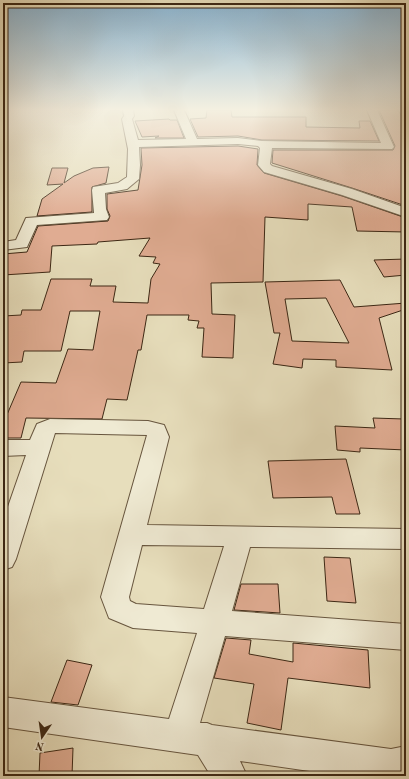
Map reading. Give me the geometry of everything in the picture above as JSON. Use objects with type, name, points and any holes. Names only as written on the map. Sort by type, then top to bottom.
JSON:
[{"type":"street","points":[[3,246],[22,244],[32,221],[102,217],[99,209],[98,190],[122,186],[133,179],[136,167],[132,146]]},
{"type":"street","points":[[265,146],[264,165],[268,169],[347,192],[406,213]]},
{"type":"street","points":[[361,146],[388,146]]},
{"type":"street","points":[[3,559],[45,430],[50,426],[59,425],[148,428],[156,430],[158,437],[115,597],[119,609],[133,616],[406,637]]},
{"type":"street","points":[[3,448],[35,447],[41,443]]},
{"type":"street","points":[[132,535],[406,539]]},
{"type":"street","points":[[193,738],[214,622],[240,537]]},
{"type":"street","points":[[3,712],[391,766],[406,763]]},
{"type":"street","points":[[193,738],[230,776]]},
{"type":"building","points":[[240,146],[258,149],[257,165],[264,173],[342,196],[406,218],[406,232],[357,231],[352,207],[308,204],[308,220],[265,217],[263,282],[211,283],[212,314],[235,315],[233,358],[202,357],[204,328],[197,328],[199,321],[188,320],[189,315],[147,315],[141,350],[138,350],[127,400],[107,399],[102,419],[26,418],[21,438],[3,438],[3,424],[21,382],[56,383],[68,349],[93,350],[100,311],[70,311],[61,351],[24,351],[22,362],[3,363],[3,316],[21,315],[22,310],[41,310],[51,279],[92,279],[90,286],[116,286],[113,302],[148,303],[151,279],[160,264],[153,263],[156,257],[139,256],[150,238],[98,242],[97,244],[52,246],[50,272],[3,275],[3,254],[27,252],[38,226],[108,221],[110,216],[107,209],[107,194],[138,190],[142,165],[141,148]]},
{"type":"building","points":[[395,146],[406,146],[406,206],[272,163],[273,150],[393,150]]},
{"type":"building","points":[[109,167],[106,183],[92,187],[92,212],[37,216],[42,199],[63,184],[47,185],[52,168],[68,168],[64,183],[74,176],[93,168]]},
{"type":"building","points":[[406,259],[406,275],[384,277],[374,260]]},
{"type":"building","points":[[340,280],[354,307],[406,303],[406,309],[379,318],[392,370],[336,367],[336,360],[303,359],[302,368],[273,364],[280,333],[274,333],[265,282]],"holes":[[[326,298],[349,343],[292,341],[285,299]]]},
{"type":"building","points":[[373,418],[404,419],[406,428],[406,450],[360,448],[360,452],[337,450],[335,426],[375,428]]},
{"type":"building","points":[[346,459],[360,514],[336,514],[332,497],[273,498],[268,461]]},
{"type":"building","points":[[324,557],[350,558],[356,603],[327,601]]},
{"type":"building","points":[[241,584],[278,584],[280,613],[234,610]]},
{"type":"building","points":[[226,638],[251,640],[249,654],[293,662],[293,643],[368,650],[370,688],[288,678],[281,730],[247,723],[254,684],[214,678]]},
{"type":"building","points":[[67,660],[92,665],[78,705],[51,702]]},
{"type":"building","points":[[73,748],[72,776],[39,776],[40,753]]}]
